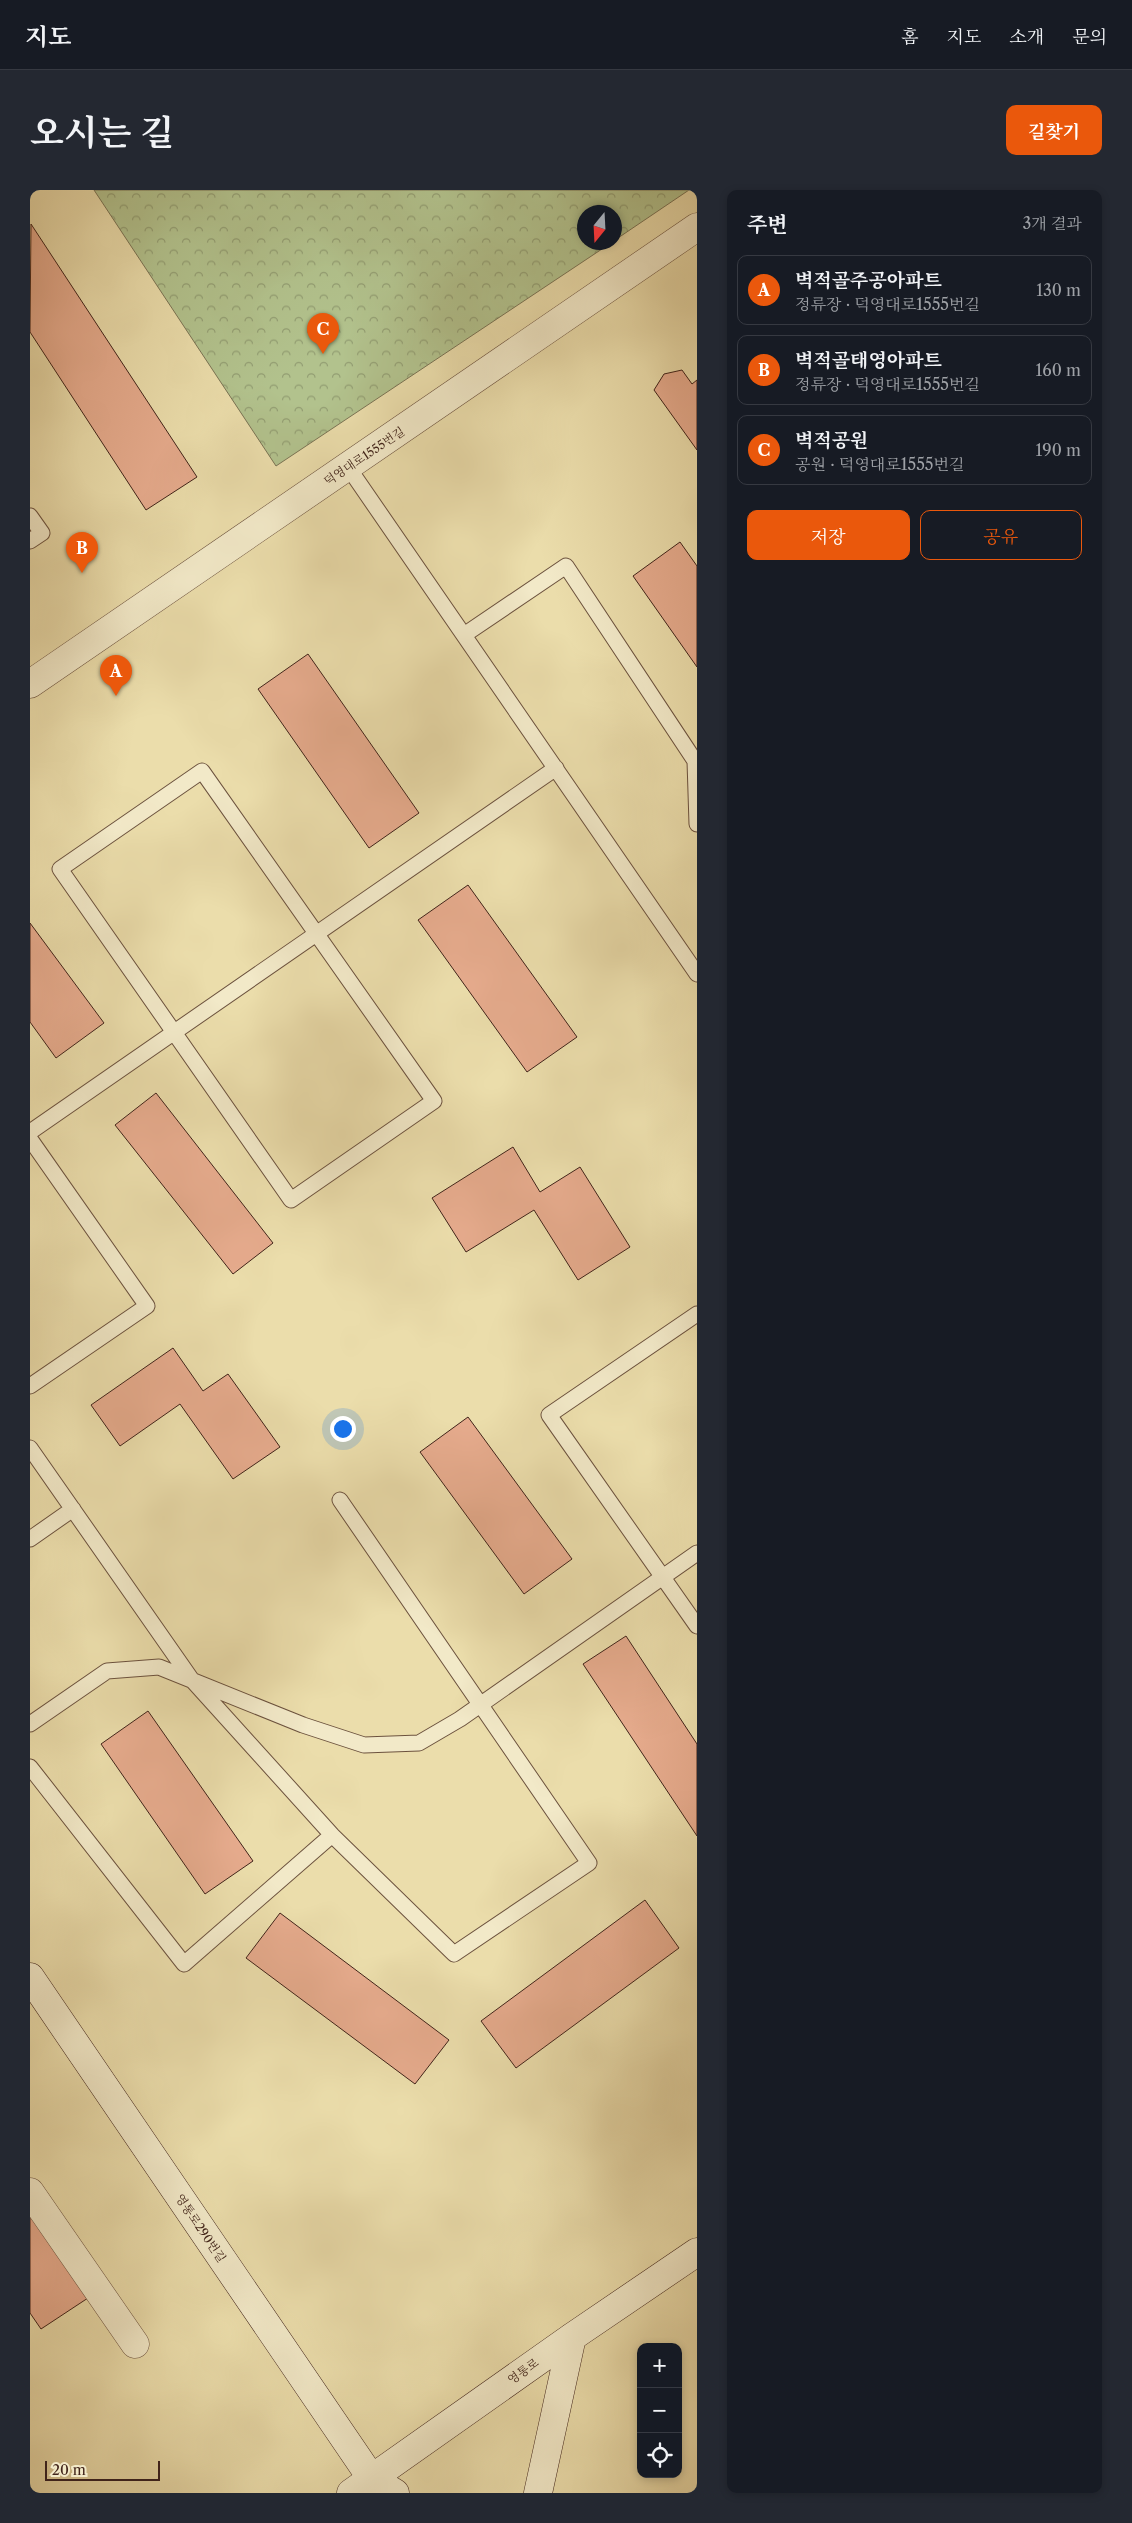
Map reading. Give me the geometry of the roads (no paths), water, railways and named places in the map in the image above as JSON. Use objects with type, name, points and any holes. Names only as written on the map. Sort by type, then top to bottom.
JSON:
[{"type":"street","name":"덕영대로1555번길","points":[[30,684],[697,227]]},
{"type":"street","name":"영통로290번길","points":[[30,1977],[361,2486]]},
{"type":"street","points":[[30,2192],[135,2344]]},
{"type":"street","name":"영통로","points":[[361,2486],[572,2336],[697,2252]]},
{"type":"street","points":[[538,2493],[572,2336]]},
{"type":"street","points":[[361,2486],[395,2493]]},
{"type":"lane","points":[[348,467],[697,974]]},
{"type":"lane","points":[[30,516],[42,533],[30,541]]},
{"type":"lane","points":[[464,635],[566,566],[695,762],[697,824]]},
{"type":"lane","points":[[30,1132],[556,768]]},
{"type":"lane","points":[[202,771],[316,934],[434,1101],[291,1200],[60,869],[202,771]]},
{"type":"lane","points":[[30,1139],[147,1306],[30,1386]]},
{"type":"lane","points":[[697,1314],[549,1415],[664,1576],[697,1626]]},
{"type":"lane","points":[[30,1448],[192,1680],[332,1835],[454,1954],[589,1863],[340,1500]]},
{"type":"lane","points":[[30,1539],[73,1509]]},
{"type":"lane","points":[[30,1724],[107,1671],[159,1667],[303,1725],[364,1745],[418,1743],[481,1705],[697,1553]]},
{"type":"lane","points":[[30,1767],[184,1964],[332,1835]]},
{"type":"place","name":"벽적공원","points":[[323,354]]},
{"type":"place","name":"벽적골태영아파트","points":[[82,573]]},
{"type":"place","name":"벽적골주공아파트","points":[[116,696]]}]
